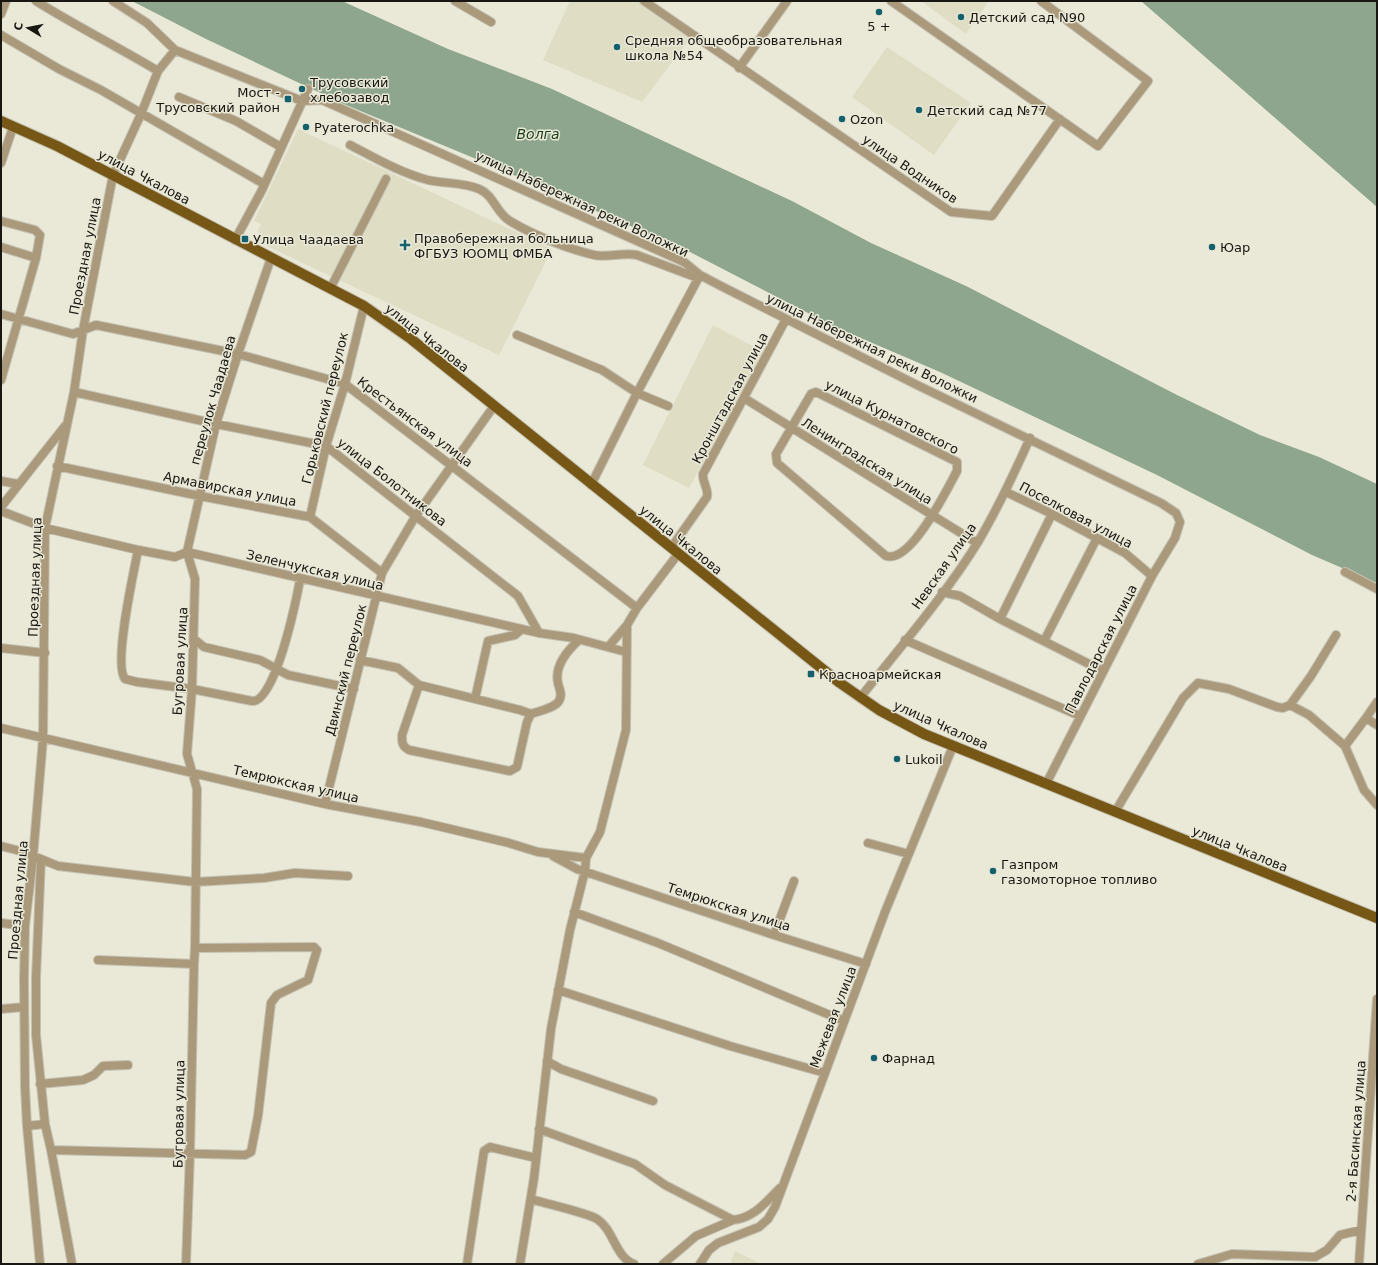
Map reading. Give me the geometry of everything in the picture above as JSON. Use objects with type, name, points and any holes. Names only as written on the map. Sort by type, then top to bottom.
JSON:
[{"type":"main road","name":"улица Чкалова","points":[[1,121],[113,175],[364,306],[411,339],[754,616],[860,698],[906,725],[953,746],[1377,918]]},
{"type":"street","points":[[1,14],[6,1]]},
{"type":"street","points":[[36,1],[72,24],[116,45],[158,71]]},
{"type":"street","name":"улица Набережная реки Воложки","points":[[113,1],[147,23],[176,50],[302,101],[322,100],[684,262],[699,276],[915,384],[1030,438],[1161,503],[1176,513],[1180,518],[1180,526]]},
{"type":"street","points":[[455,1],[466,4],[491,22]]},
{"type":"street","name":"улица Водников","points":[[644,1],[739,68],[951,212],[992,216],[1060,119]]},
{"type":"street","points":[[739,68],[787,1]]},
{"type":"street","points":[[891,1],[1098,146],[1148,80],[1041,1]]},
{"type":"street","points":[[1,35],[59,69],[101,90],[264,184]]},
{"type":"street","name":"Проездная улица","points":[[72,1264],[45,1124],[36,1035],[37,858],[43,739],[45,528],[74,392],[83,330],[113,175],[141,114],[158,71],[176,50]]},
{"type":"street","points":[[235,240],[264,184],[308,89]]},
{"type":"street","points":[[179,97],[236,121],[281,147]]},
{"type":"street","points":[[1,163],[13,127]]},
{"type":"street","points":[[350,145],[388,164],[428,180],[472,186],[481,190],[492,199],[506,219],[546,238],[595,255],[637,255],[699,276],[591,484]]},
{"type":"street","points":[[330,289],[386,179]]},
{"type":"street","points":[[1,221],[39,232],[36,258],[1,380]]},
{"type":"street","points":[[1,247],[36,258]]},
{"type":"street","name":"переулок Чаадаева","points":[[187,552],[216,424],[270,258]]},
{"type":"street","name":"Горьковский переулок","points":[[310,517],[326,446],[345,384],[364,306]]},
{"type":"street","name":"Крестьянская улица","points":[[1,314],[18,320],[73,334],[96,325],[238,354],[345,384],[453,465],[637,608]]},
{"type":"street","name":"Кронштадская улица","points":[[608,647],[627,625],[707,497],[708,490],[703,481],[703,474],[786,319]]},
{"type":"street","points":[[517,335],[602,370],[637,393],[668,406]]},
{"type":"street","name":"улица Болотникова","points":[[74,392],[216,424],[326,446],[518,596],[539,633]]},
{"type":"street","name":"улица Курнатовского","points":[[816,392],[955,460],[958,464],[957,470],[933,517],[902,553],[895,557],[886,556],[777,463],[776,454],[792,427],[811,394],[816,392]]},
{"type":"street","name":"Ленинградская улица","points":[[744,398],[977,543]]},
{"type":"street","name":"Двинский переулок","points":[[325,804],[382,573],[415,517],[494,406]]},
{"type":"street","points":[[1,507],[66,425]]},
{"type":"street","name":"Невская улица","points":[[860,698],[942,592],[977,543],[1006,492],[1030,438]]},
{"type":"street","name":"Армавирская улица","points":[[57,466],[310,517],[382,573]]},
{"type":"street","points":[[1,481],[18,484]]},
{"type":"street","name":"Поселковая улица","points":[[1006,492],[1052,514],[1125,553],[1152,576]]},
{"type":"street","name":"Зеленчукская улица","points":[[1,511],[45,528],[138,550],[175,557],[187,552],[539,633],[579,640],[626,652]]},
{"type":"street","points":[[1000,619],[1052,514]]},
{"type":"street","name":"Павлодарская улица","points":[[1046,784],[1152,576],[1175,538],[1180,526]]},
{"type":"street","points":[[1044,641],[1097,538]]},
{"type":"street","points":[[138,550],[126,610],[123,639],[122,675],[125,679],[137,682],[192,689],[255,702],[265,695],[276,669],[295,611],[300,579]]},
{"type":"street","name":"Бугровая улица","points":[[187,552],[195,578],[192,689],[187,754],[197,789],[195,882]]},
{"type":"street","points":[[1345,572],[1377,589]]},
{"type":"street","points":[[942,592],[960,596],[1000,619],[1103,671]]},
{"type":"street","points":[[520,1264],[531,1199],[547,1061],[558,990],[574,912],[585,871],[586,858],[600,832],[626,730],[627,625]]},
{"type":"street","points":[[475,699],[488,641],[494,638],[515,634],[522,629]]},
{"type":"street","points":[[1115,812],[1183,698],[1198,683],[1229,689],[1280,708],[1290,705],[1311,676],[1336,635]]},
{"type":"street","points":[[194,639],[204,647],[260,660],[288,675],[354,689]]},
{"type":"street","points":[[419,685],[402,735],[402,743],[405,747],[409,750],[507,771],[513,770],[517,767],[527,722],[531,714],[556,704],[560,700],[561,694],[558,675],[560,666],[566,653],[579,640]]},
{"type":"street","points":[[905,640],[1080,716]]},
{"type":"street","points":[[1,648],[44,653]]},
{"type":"street","points":[[360,660],[398,668],[419,685],[531,714]]},
{"type":"street","points":[[1345,746],[1377,702]]},
{"type":"street","points":[[1290,705],[1309,715],[1345,746],[1364,790],[1377,805]]},
{"type":"street","points":[[1366,718],[1377,725]]},
{"type":"street","name":"Темрюкская улица","points":[[1,728],[325,804],[422,822],[509,842],[538,852],[586,858]]},
{"type":"street","name":"Межевая улица","points":[[700,1264],[709,1250],[718,1243],[759,1227],[768,1219],[775,1208],[844,1021],[953,746]]},
{"type":"street","points":[[868,843],[909,854]]},
{"type":"street","points":[[1,846],[58,866],[195,882],[264,878],[295,873],[348,876]]},
{"type":"street","name":"Темрюкская улица","points":[[550,854],[585,871],[774,935],[866,964]]},
{"type":"street","name":"Проездная улица","points":[[37,858],[25,926],[24,1007],[27,1126],[40,1264]]},
{"type":"street","points":[[774,935],[794,881]]},
{"type":"street","points":[[51,1150],[190,1152],[245,1155],[252,1150],[272,1003],[277,995],[308,980],[317,948],[195,948],[195,882]]},
{"type":"street","points":[[574,912],[658,943],[844,1021]]},
{"type":"street","points":[[1,923],[25,926]]},
{"type":"street","name":"Бугровая улица","points":[[186,1264],[195,948]]},
{"type":"street","points":[[98,960],[194,964]]},
{"type":"street","points":[[558,990],[730,1046],[825,1074]]},
{"type":"street","name":"2-я Басинская улица","points":[[1359,1264],[1361,1230],[1374,1113],[1377,999]]},
{"type":"street","points":[[1,1009],[24,1007]]},
{"type":"street","points":[[547,1061],[561,1069],[653,1102]]},
{"type":"street","points":[[40,1084],[83,1080],[94,1075],[103,1066],[128,1065]]},
{"type":"street","points":[[27,1126],[45,1124]]},
{"type":"street","points":[[540,1129],[635,1164],[666,1185],[733,1220]]},
{"type":"street","points":[[467,1264],[483,1153],[490,1147],[536,1158]]},
{"type":"street","points":[[663,1264],[696,1236],[756,1212],[783,1186]]},
{"type":"street","points":[[531,1199],[596,1219],[608,1231],[623,1255],[634,1264]]},
{"type":"street","points":[[1198,1264],[1232,1254],[1315,1257],[1327,1250],[1340,1235],[1361,1230]]},
{"type":"shaded area","name":"Средняя общеобразовательная школа №54","points":[[570,1],[647,1],[694,33],[642,102],[543,60]]},
{"type":"shaded area","name":"Детский сад N90","points":[[921,1],[989,1],[966,34]]},
{"type":"shaded area","points":[[887,47],[971,103],[934,155],[852,97]]},
{"type":"shaded area","name":"Правобережная больница ФГБУЗ ЮОМЦ ФМБА","points":[[298,129],[552,249],[499,355],[258,242],[260,238],[258,230],[261,224],[254,221]]},
{"type":"shaded area","points":[[713,325],[764,352],[689,488],[643,465]]},
{"type":"shaded area","points":[[735,1251],[761,1264],[730,1264]]},
{"type":"water","name":"Волга","points":[[132,1],[342,1],[448,49],[552,89],[792,201],[871,243],[966,286],[1177,395],[1260,435],[1319,457],[1377,484],[1377,583],[1312,555],[1157,475],[940,372],[835,327],[690,252],[493,166],[346,105],[206,39]]},
{"type":"water","points":[[1141,1],[1377,1],[1377,207]]},
{"type":"place","name":"5 +","points":[[879,12]]},
{"type":"place","name":"Детский сад N90","points":[[961,17]]},
{"type":"place","name":"Средняя общеобразовательная школа №54","points":[[617,47]]},
{"type":"place","name":"Трусовский хлебозавод","points":[[302,89]]},
{"type":"place","name":"Мост - Трусовский район","points":[[288,99]]},
{"type":"place","name":"Детский сад №77","points":[[919,110]]},
{"type":"place","name":"Ozon","points":[[842,119]]},
{"type":"place","name":"Pyaterochka","points":[[306,127]]},
{"type":"place","name":"Улица Чаадаева","points":[[245,239]]},
{"type":"place","name":"Правобережная больница ФГБУЗ ЮОМЦ ФМБА","points":[[405,245]]},
{"type":"place","name":"Юар","points":[[1212,247]]},
{"type":"place","name":"Красноармейская","points":[[811,674]]},
{"type":"place","name":"Lukoil","points":[[897,759]]},
{"type":"place","name":"Газпром газомоторное топливо","points":[[993,871]]},
{"type":"place","name":"Фарнад","points":[[874,1058]]}]
